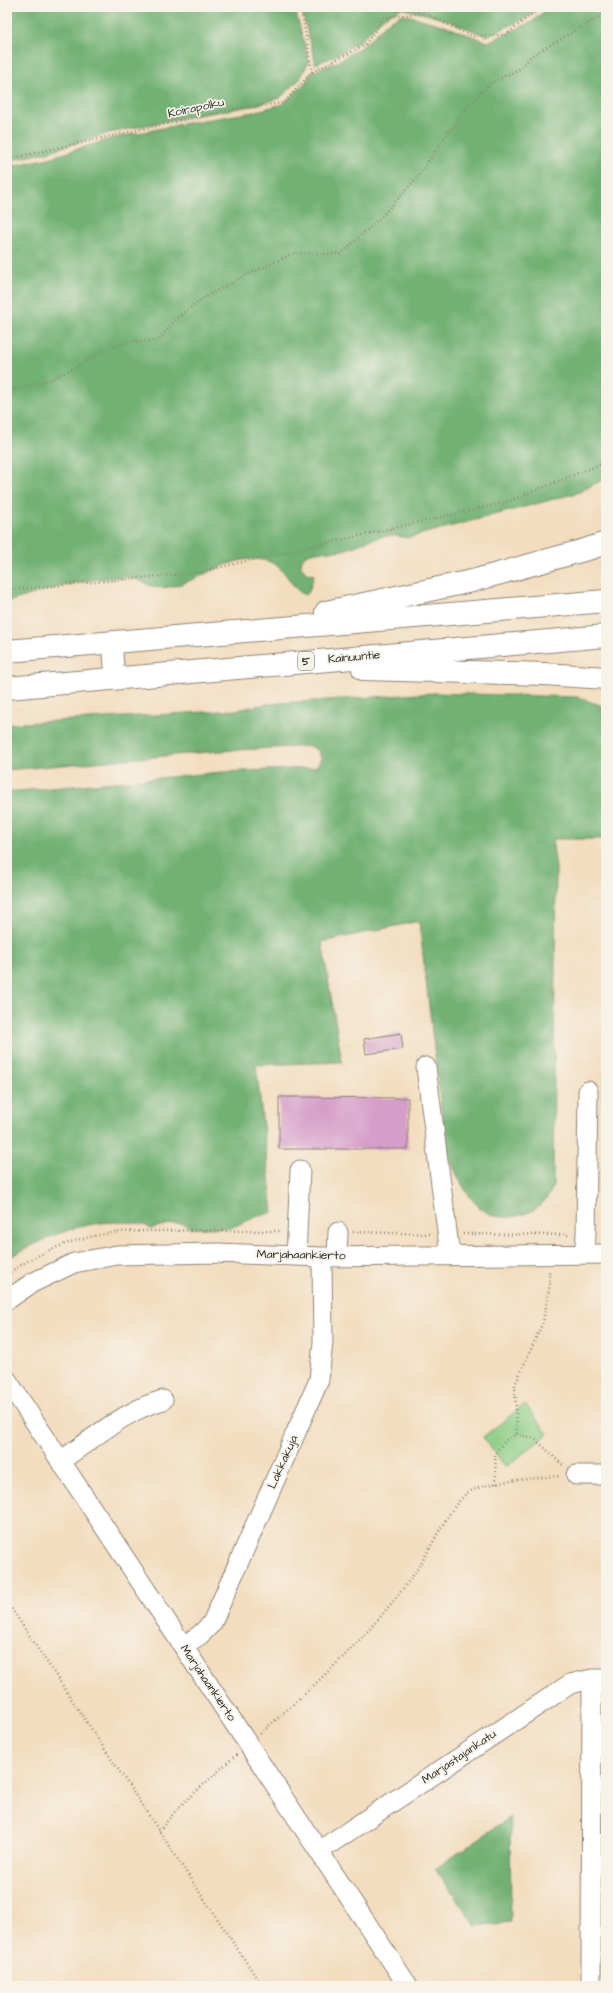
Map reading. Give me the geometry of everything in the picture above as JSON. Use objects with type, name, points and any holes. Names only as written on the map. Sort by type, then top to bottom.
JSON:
[{"type":"highway","points":[[253,629],[472,581],[588,549],[606,542]]},
{"type":"highway","points":[[7,651],[253,629],[606,601]]},
{"type":"highway","name":"Kainuuntie","points":[[7,688],[246,666],[606,636]]},
{"type":"highway","points":[[246,666],[473,671],[606,678]]},
{"type":"street","points":[[112,641],[115,678]]},
{"type":"street","points":[[426,1067],[450,1256]]},
{"type":"street","points":[[584,1254],[586,1235],[588,1090]]},
{"type":"street","points":[[296,1256],[300,1170]]},
{"type":"street","name":"Lakkakuja","points":[[183,1646],[204,1632],[212,1623],[319,1380],[330,1257],[338,1232]]},
{"type":"street","name":"Marjahaankierto","points":[[7,1300],[32,1283],[54,1271],[74,1263],[105,1256],[146,1253],[330,1257],[606,1254]]},
{"type":"street","name":"Marjahaankierto","points":[[7,1380],[408,1986]]},
{"type":"street","points":[[60,1461],[129,1415],[148,1404],[162,1400]]},
{"type":"street","points":[[576,1475],[606,1475]]},
{"type":"street","points":[[591,1986],[599,1679]]},
{"type":"street","name":"Marjastajankatu","points":[[319,1851],[570,1684],[599,1679]]},
{"type":"path","points":[[301,7],[312,72],[365,45],[384,17],[424,13],[472,36],[506,34],[540,7]]},
{"type":"path","points":[[7,391],[49,380],[76,367],[105,349],[132,342],[158,341],[176,320],[202,299],[244,276],[294,253],[341,254],[384,214],[415,180],[466,108],[489,84],[521,68],[531,56],[606,12]]},
{"type":"path","name":"Koirapolku","points":[[7,159],[238,108],[284,103],[312,72]]},
{"type":"path","points":[[7,590],[194,573],[504,503],[606,462]]},
{"type":"path","points":[[516,1434],[515,1385],[543,1322],[550,1284],[548,1255]]},
{"type":"path","points":[[496,1484],[495,1453],[506,1440],[516,1434],[535,1439],[557,1461],[576,1475]]},
{"type":"path","points":[[159,1831],[178,1808],[330,1672],[375,1625],[418,1569],[452,1511],[466,1494],[481,1486],[533,1478],[576,1475]]},
{"type":"path","points":[[7,1602],[262,1986]]},
{"type":"green space","points":[[7,7],[297,7],[297,17],[309,61],[300,79],[280,98],[252,106],[186,117],[109,133],[47,152],[7,161]]},
{"type":"green space","points":[[303,7],[540,7],[528,17],[487,36],[443,19],[402,8],[384,17],[361,40],[335,56],[315,64],[303,16]]},
{"type":"green space","points":[[549,7],[606,7],[606,478],[577,493],[407,538],[391,536],[376,538],[347,549],[310,553],[304,557],[301,565],[306,573],[314,575],[309,592],[306,595],[301,593],[283,572],[271,562],[251,559],[229,564],[185,583],[165,588],[157,588],[136,579],[122,577],[108,578],[79,582],[7,602],[7,167],[49,158],[110,139],[187,123],[253,112],[283,104],[305,83],[312,72],[337,62],[364,45],[388,22],[403,14],[442,25],[488,42],[532,22]]},
{"type":"green space","points":[[434,693],[577,697],[606,707],[606,839],[552,839],[556,868],[553,1185],[546,1199],[540,1206],[527,1213],[510,1217],[496,1216],[484,1211],[474,1202],[458,1177],[452,1164],[446,1150],[419,921],[322,942],[342,1062],[256,1065],[273,1212],[256,1217],[230,1228],[190,1228],[186,1225],[177,1223],[151,1229],[141,1224],[122,1222],[91,1224],[62,1232],[7,1259],[7,792],[222,772],[311,768],[317,766],[321,758],[319,751],[310,746],[220,751],[7,770],[7,724],[237,710],[266,704]]},
{"type":"green space","points":[[525,1404],[548,1434],[506,1467],[483,1437]]},
{"type":"green space","points":[[510,1817],[511,1922],[476,1926],[435,1869]]},
{"type":"building","points":[[401,1033],[403,1049],[366,1054],[364,1039]]},
{"type":"building","points":[[279,1097],[408,1098],[408,1149],[279,1149]]}]
